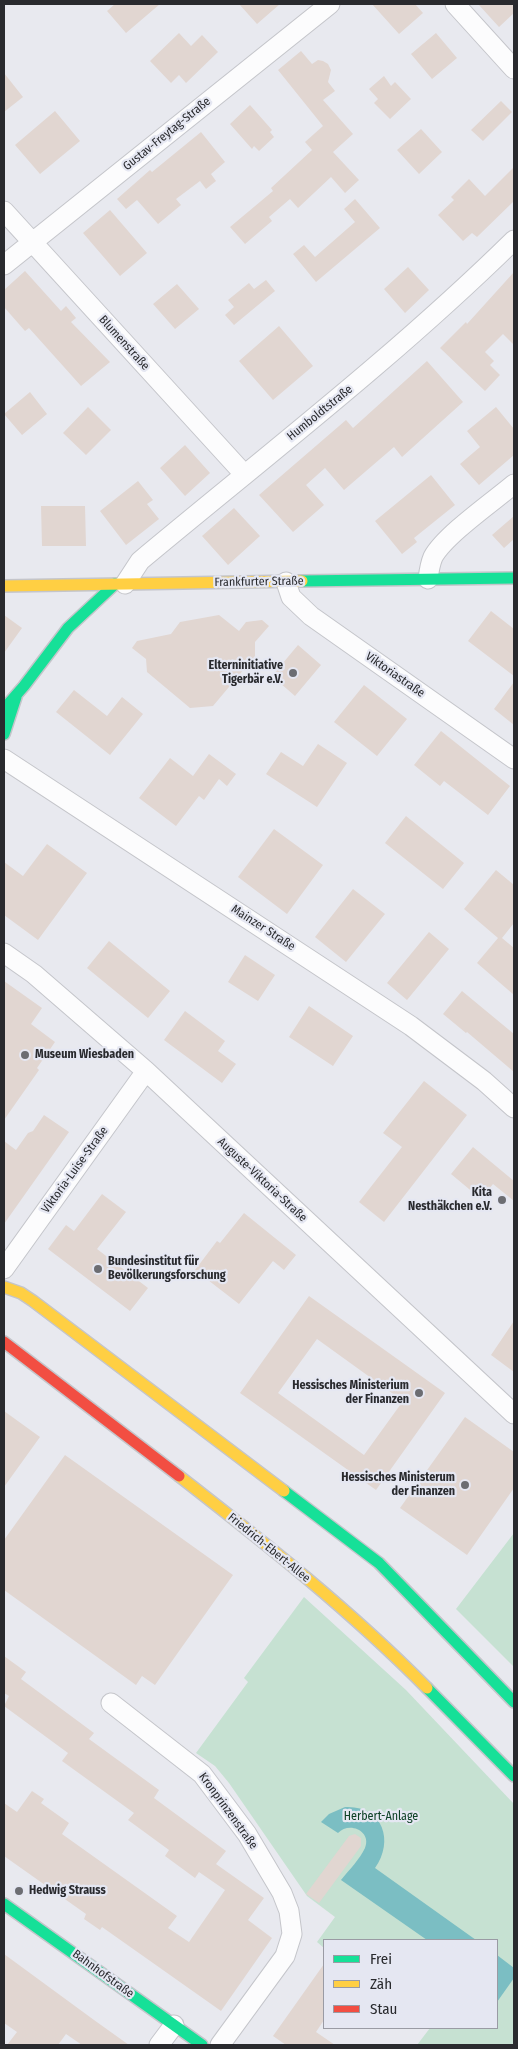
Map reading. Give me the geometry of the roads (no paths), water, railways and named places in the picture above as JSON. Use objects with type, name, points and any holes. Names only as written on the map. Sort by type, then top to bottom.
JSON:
[{"type":"street","name":"Gustav-Freytag-Straße","points":[[4,265],[330,4]]},
{"type":"street","points":[[455,4],[514,69]]},
{"type":"street","name":"Blumenstraße","points":[[4,211],[244,474]]},
{"type":"street","name":"Humboldtstraße","points":[[120,584],[140,561],[361,380],[481,273],[514,240]]},
{"type":"street","points":[[428,579],[429,566],[434,555],[445,541],[514,484]]},
{"type":"street","name":"Frankfurter Straße","points":[[4,586],[514,578]]},
{"type":"street","name":"Viktoriastraße","points":[[286,582],[291,597],[311,616],[514,759]]},
{"type":"street","points":[[4,709],[16,697],[56,643],[92,604],[120,584]]},
{"type":"street","points":[[56,643],[74,604],[80,585]]},
{"type":"street","points":[[4,734],[16,697]]},
{"type":"street","name":"Mainzer Straße","points":[[4,759],[410,1026],[484,1082],[514,1108]]},
{"type":"street","name":"Auguste-Viktoria-Straße","points":[[4,953],[34,974],[146,1071],[514,1414]]},
{"type":"street","name":"Viktoria-Luise-Straße","points":[[4,1269],[146,1071]]},
{"type":"street","points":[[4,1287],[33,1301],[379,1563],[514,1702]]},
{"type":"street","name":"Friedrich-Ebert-Allee","points":[[4,1342],[245,1527],[341,1606],[403,1664],[514,1776]]},
{"type":"street","name":"Kronprinzenstraße","points":[[110,1703],[202,1774],[232,1812],[282,1893],[292,1925],[291,1941],[286,1956],[220,2045]]},
{"type":"street","name":"Bahnhofstraße","points":[[4,1905],[202,2045]]},
{"type":"street","points":[[159,2045],[174,2025]]},
{"type":"water","points":[[345,1807],[358,1808],[376,1818],[384,1836],[384,1846],[375,1868],[475,1939],[426,1939],[341,1880],[360,1856],[366,1842],[365,1837],[358,1830],[348,1828],[338,1833],[321,1822],[329,1814]]},
{"type":"water","points":[[498,1956],[514,1968],[514,1978],[498,2001]]},
{"type":"place","name":"Elterninitiative Tigerbär e.V.","points":[[293,673]]},
{"type":"place","name":"Museum Wiesbaden","points":[[25,1055]]},
{"type":"place","name":"Kita Nesthäkchen e.V.","points":[[502,1200]]},
{"type":"place","name":"Bundesinstitut für Bevölkerungsforschung","points":[[98,1269]]},
{"type":"place","name":"Hessisches Ministerium der Finanzen","points":[[419,1393]]},
{"type":"place","name":"Hessisches Ministerum der Finanzen","points":[[465,1485]]},
{"type":"place","name":"Hedwig Strauss","points":[[19,1891]]},
{"type":"park label","name":"Herbert-Anlage","points":[[381,1817]]}]
